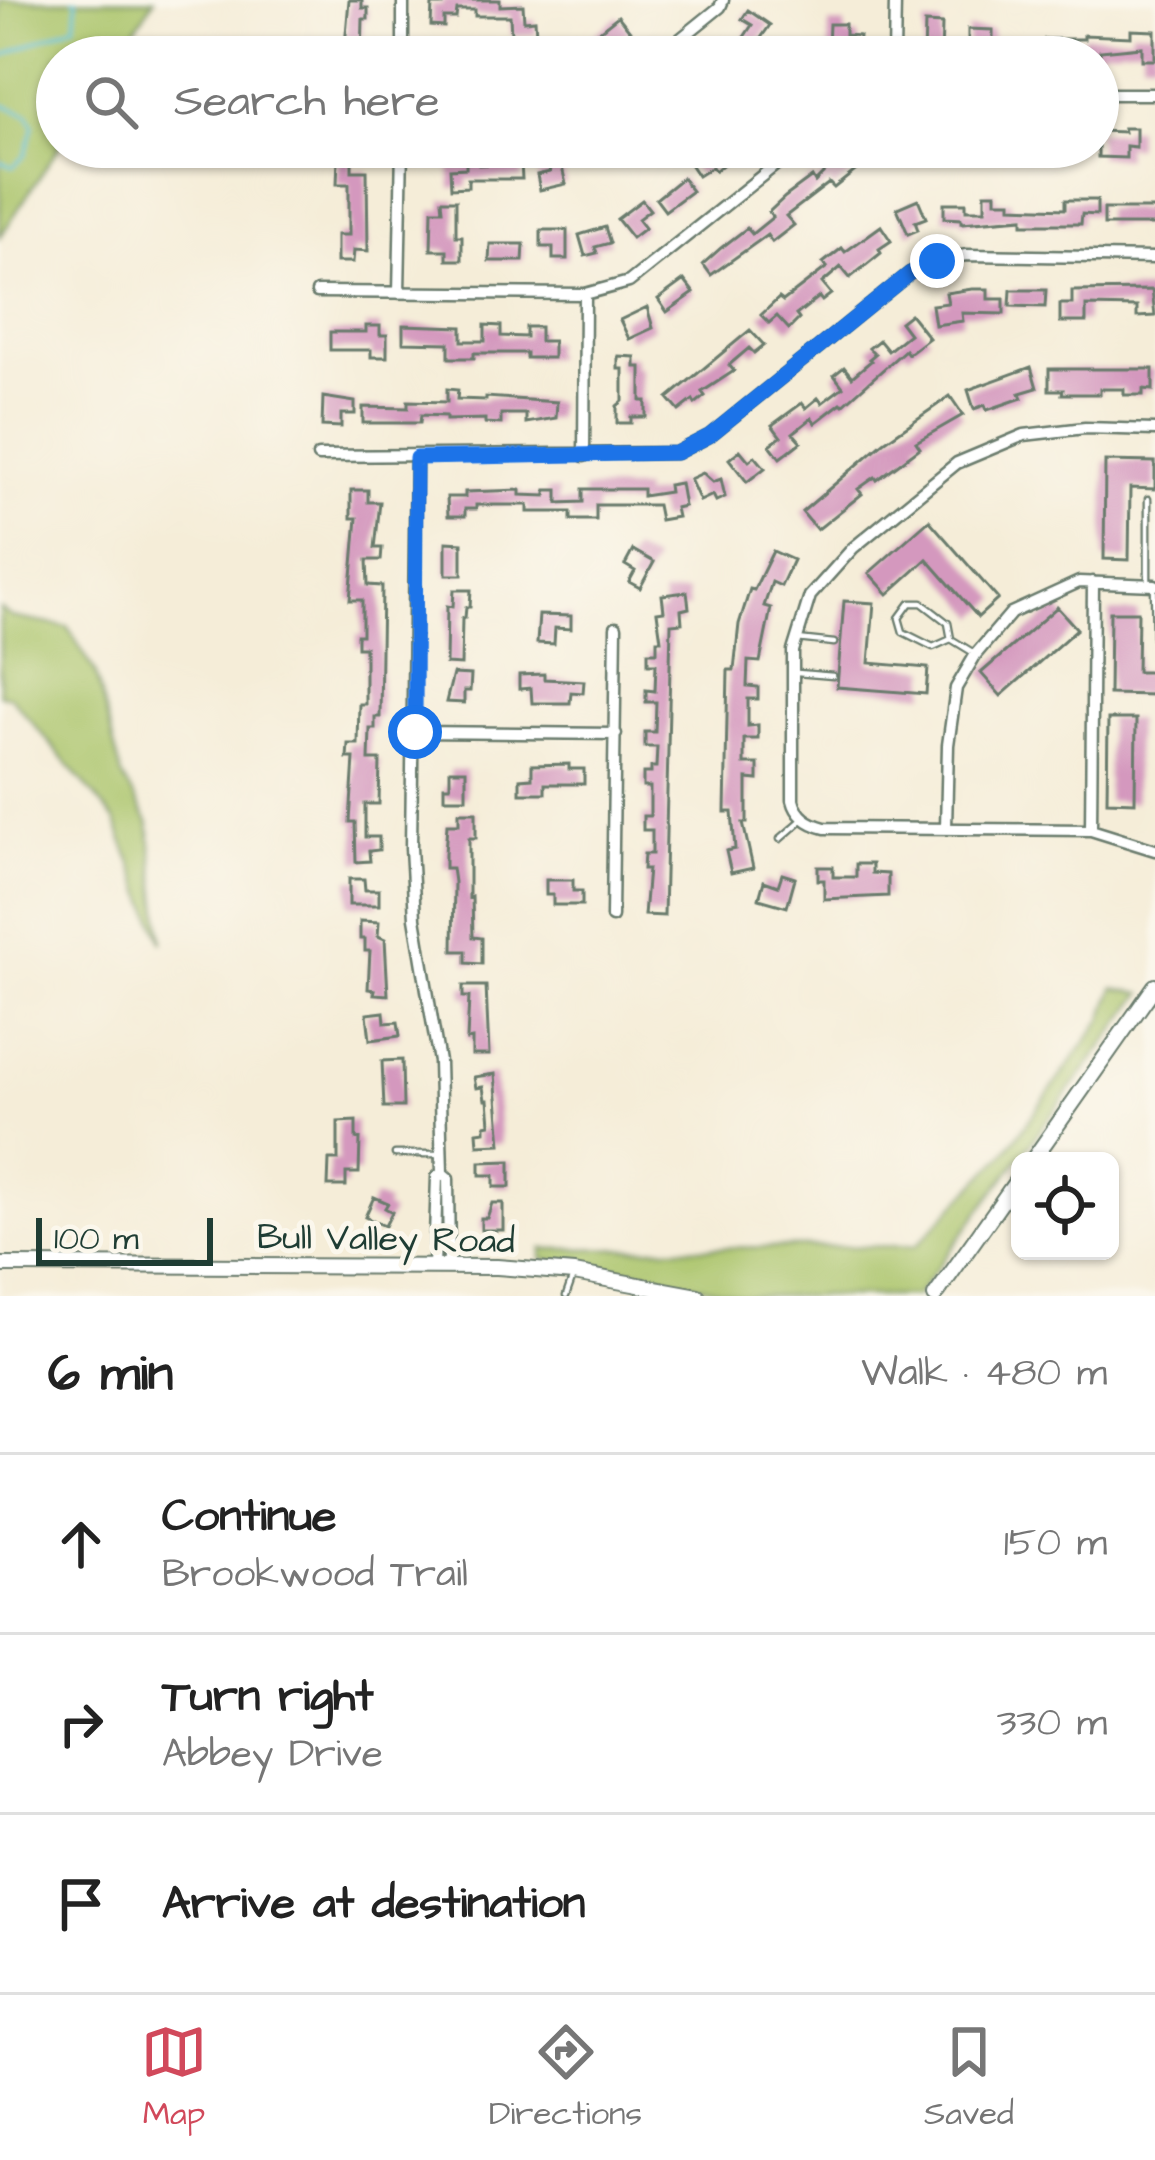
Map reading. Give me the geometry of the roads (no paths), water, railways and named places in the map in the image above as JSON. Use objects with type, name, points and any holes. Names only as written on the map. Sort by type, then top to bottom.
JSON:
[{"type":"street","points":[[403,0],[403,36]]},
{"type":"street","points":[[684,36],[720,7],[722,0]]},
{"type":"street","points":[[894,36],[895,0]]},
{"type":"street","points":[[1119,94],[1155,94]]},
{"type":"street","points":[[399,293],[402,168]]},
{"type":"street","points":[[317,292],[585,294],[629,282],[772,168]]},
{"type":"street","points":[[318,456],[676,453],[709,436],[910,273],[937,261],[966,255],[1155,258]]},
{"type":"street","points":[[584,456],[585,294]]},
{"type":"street","points":[[1155,430],[1085,428],[1024,435],[957,463],[839,564],[811,596],[791,673],[794,800],[804,818],[825,828],[1090,830],[1155,850]]},
{"type":"street","points":[[416,458],[411,848],[415,918],[439,1062],[442,1173],[448,1178],[442,1266]]},
{"type":"street","points":[[946,828],[948,745],[956,688],[976,654],[1011,613],[1079,582],[1153,585]]},
{"type":"street","points":[[1090,830],[1093,583]]},
{"type":"street","points":[[612,917],[616,627]]},
{"type":"street","points":[[415,732],[616,734]]},
{"type":"street","points":[[1038,1152],[1155,986]]},
{"type":"street","points":[[935,1296],[1011,1189]]},
{"type":"street","name":"Bull Valley Road","points":[[0,1265],[442,1266],[574,1273],[698,1296]]},
{"type":"lane","points":[[1148,499],[1155,639]]},
{"type":"lane","points":[[951,639],[933,647],[903,632],[899,618],[910,603],[922,603],[948,623],[951,639],[976,654]]},
{"type":"lane","points":[[797,639],[834,643]]},
{"type":"lane","points":[[791,673],[833,676]]},
{"type":"lane","points":[[780,839],[804,818]]},
{"type":"lane","points":[[394,1154],[442,1154]]},
{"type":"lane","points":[[566,1296],[574,1273]]},
{"type":"waterway","points":[[49,36],[75,25],[74,0]]},
{"type":"waterway","points":[[0,57],[36,42]]},
{"type":"waterway","points":[[0,104],[28,114],[34,126],[25,156],[13,167],[0,162]]}]
